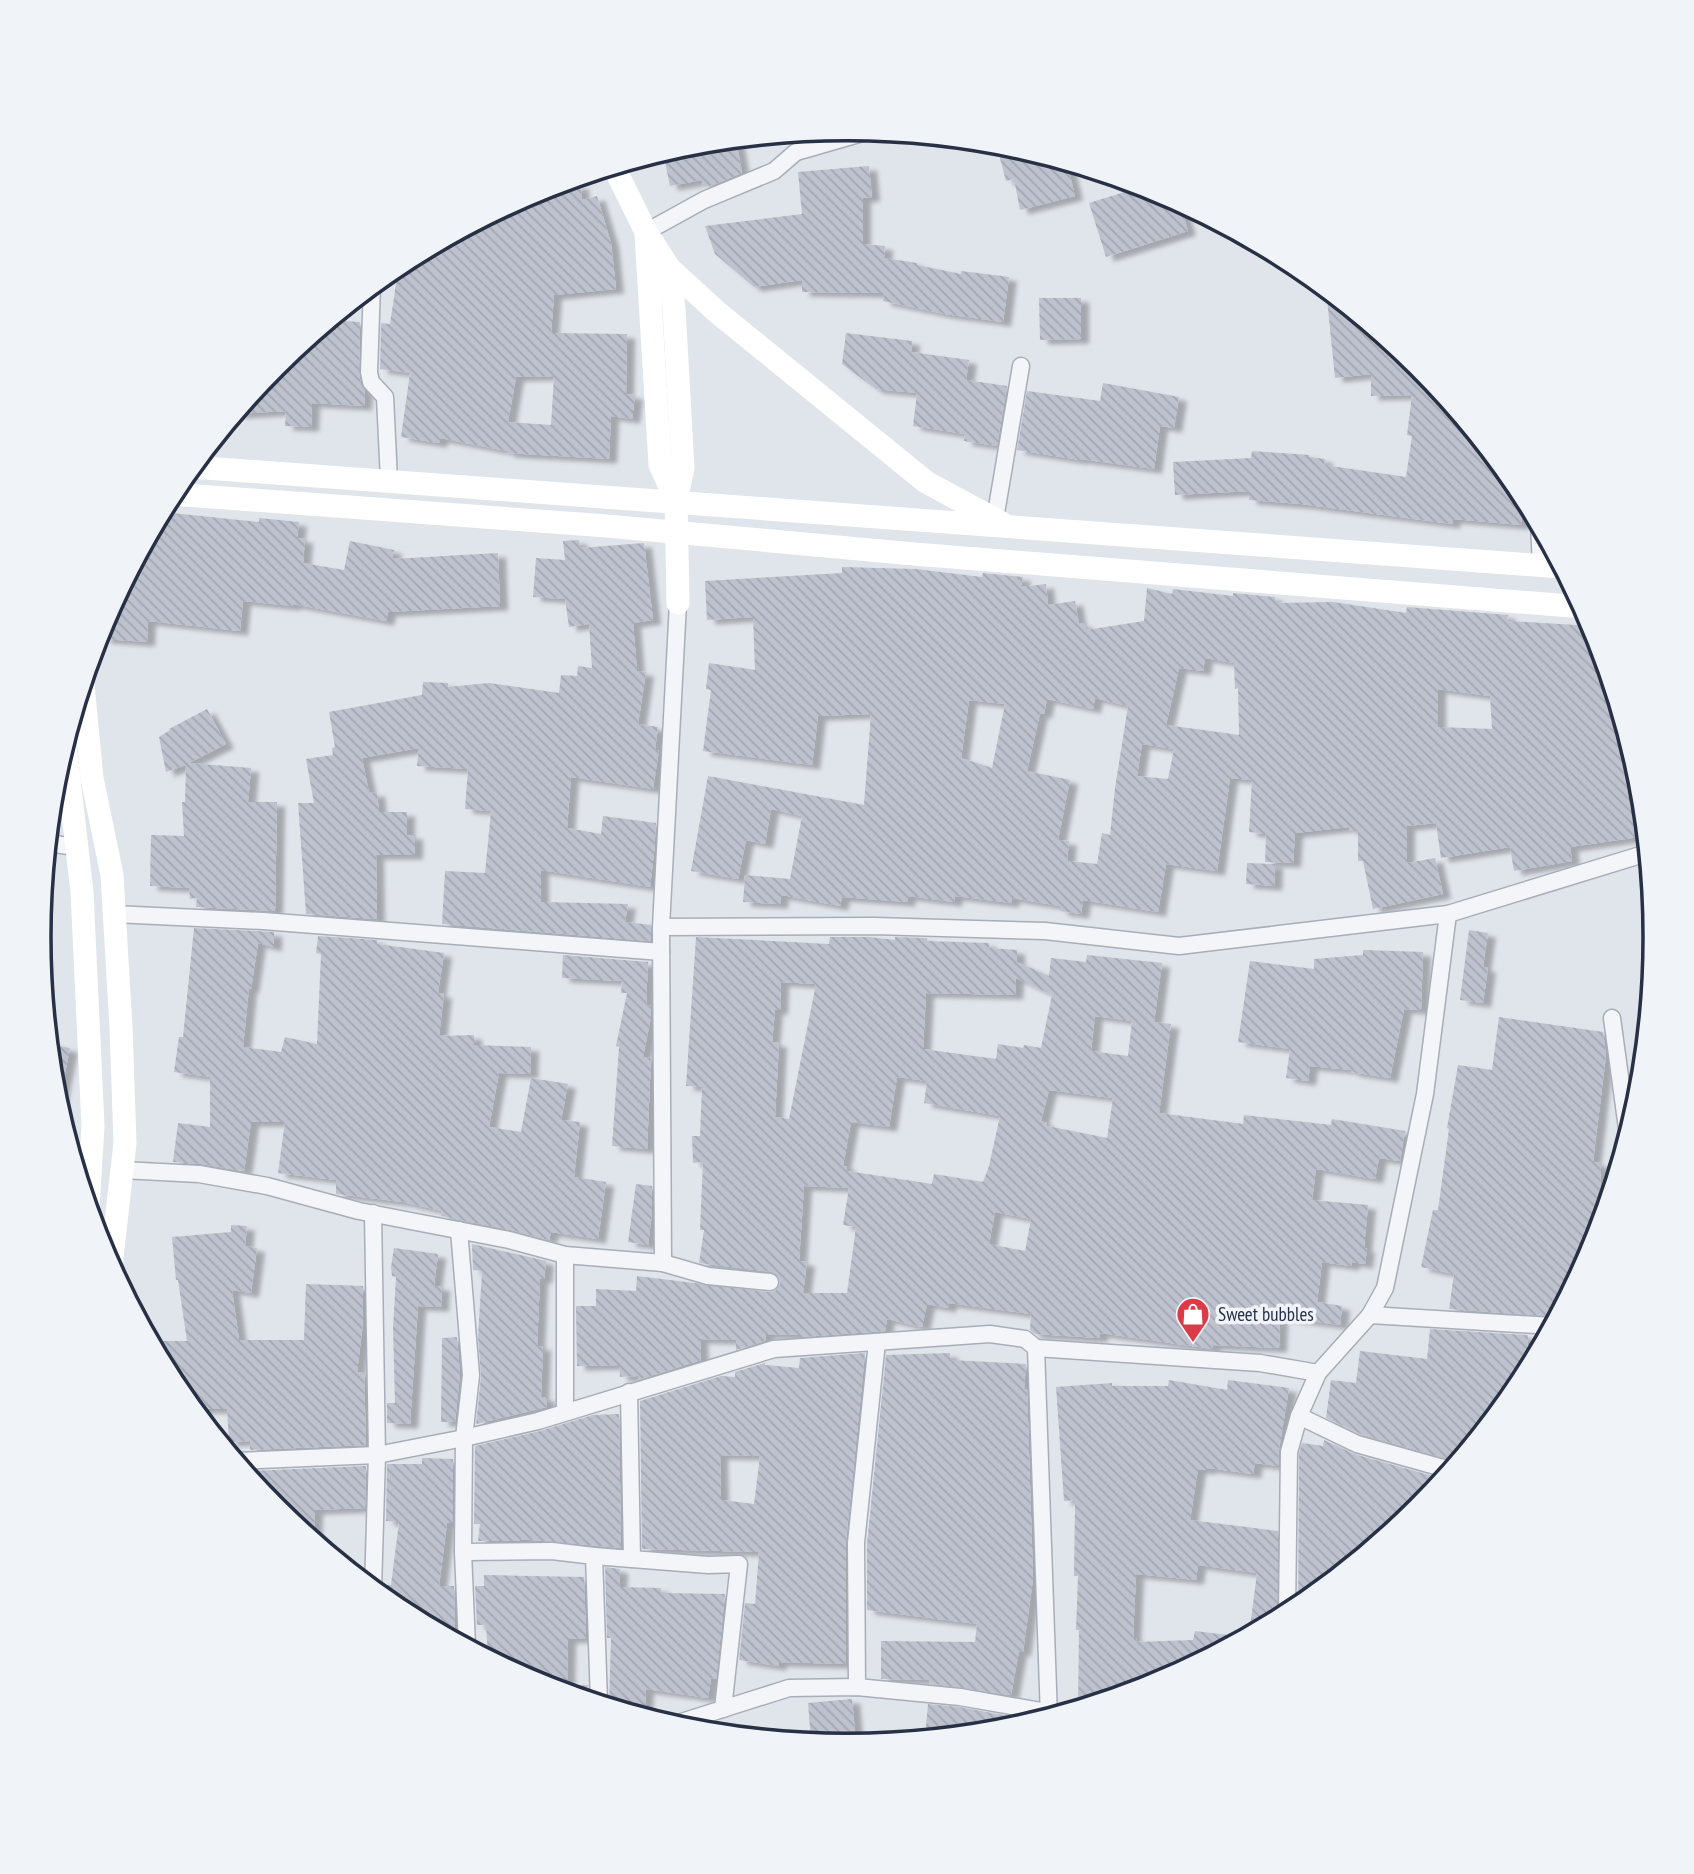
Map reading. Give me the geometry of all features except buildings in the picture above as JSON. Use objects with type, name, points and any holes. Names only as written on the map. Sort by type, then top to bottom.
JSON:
[{"type":"main road","points":[[618,175],[646,232],[669,268],[717,312],[926,482],[1003,524]]},
{"type":"main road","points":[[646,232],[660,465],[676,500]]},
{"type":"main road","points":[[669,268],[674,309],[683,468],[676,500],[678,603]]},
{"type":"main road","points":[[204,468],[676,500],[1551,566]]},
{"type":"main road","points":[[185,495],[676,532],[914,554],[1571,606]]},
{"type":"main road","points":[[85,707],[92,778],[112,875],[125,1143],[113,1247]]},
{"type":"main road","points":[[68,774],[82,892],[93,1126],[90,1182]]},
{"type":"street","points":[[646,232],[704,200],[774,171],[796,152],[834,141]]},
{"type":"street","points":[[372,298],[369,372],[372,382],[380,388],[385,397],[389,480]]},
{"type":"street","points":[[1003,524],[1021,366]]},
{"type":"street","points":[[663,1264],[661,927],[678,603]]},
{"type":"street","points":[[57,845],[75,848]]},
{"type":"street","points":[[661,927],[875,926],[1045,931],[1179,946],[1448,914],[1639,856]]},
{"type":"street","points":[[114,914],[263,921],[661,952]]},
{"type":"street","points":[[1287,1600],[1289,1452],[1299,1416],[1318,1373],[1370,1315],[1385,1288],[1426,1094],[1448,914]]},
{"type":"street","points":[[1612,1018],[1624,1108]]},
{"type":"street","points":[[122,1170],[199,1174],[267,1185],[373,1213],[565,1255],[663,1264],[708,1276],[770,1282]]},
{"type":"street","points":[[373,1213],[377,1455],[373,1577]]},
{"type":"street","points":[[459,1230],[471,1375],[464,1438],[463,1552],[467,1636]]},
{"type":"street","points":[[565,1255],[565,1412]]},
{"type":"street","points":[[1370,1315],[1542,1325]]},
{"type":"street","points":[[247,1461],[377,1455],[464,1438],[538,1421],[774,1349],[990,1334],[1025,1339],[1036,1348],[1260,1363],[1318,1373]]},
{"type":"street","points":[[857,1687],[856,1543],[877,1342]]},
{"type":"street","points":[[1036,1348],[1052,1706]]},
{"type":"street","points":[[629,1392],[632,1559]]},
{"type":"street","points":[[1299,1416],[1357,1444],[1441,1467]]},
{"type":"street","points":[[463,1552],[552,1552],[708,1565],[739,1564],[723,1709]]},
{"type":"street","points":[[594,1556],[598,1693]]},
{"type":"street","points":[[694,1718],[789,1688],[857,1687],[960,1697],[1034,1711]]},
{"type":"place","name":"Sweet bubbles","points":[[1193,1344]]}]
